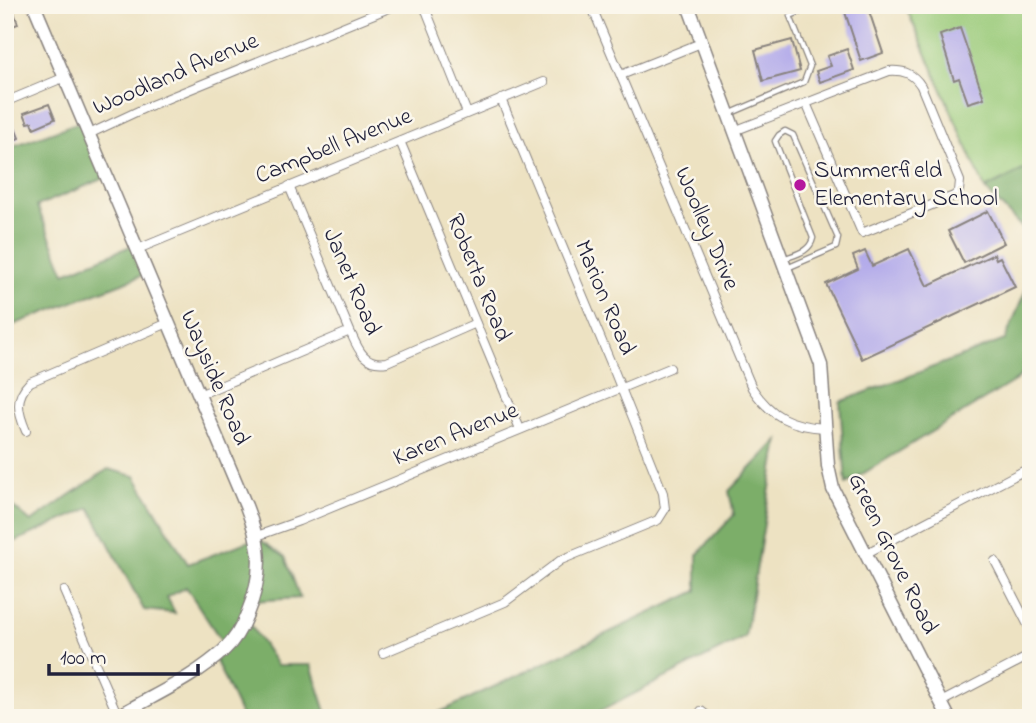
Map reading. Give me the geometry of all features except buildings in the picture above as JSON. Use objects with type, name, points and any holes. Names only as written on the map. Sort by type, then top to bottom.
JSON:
[{"type":"street","name":"Wayside Road","points":[[34,5],[257,536],[260,569],[258,585],[245,619],[231,642],[208,663],[117,717]]},
{"type":"street","name":"Woodland Avenue","points":[[89,134],[149,106],[396,5]]},
{"type":"street","points":[[440,5],[425,8],[467,113]]},
{"type":"street","name":"Woolley Drive","points":[[591,5],[752,388],[769,409],[786,420],[798,425],[825,428]]},
{"type":"street","name":"Green Grove Road","points":[[688,5],[821,365],[828,466],[833,489],[949,718]]},
{"type":"street","points":[[621,75],[701,43]]},
{"type":"street","points":[[734,131],[806,103],[889,71],[897,70],[912,75],[921,86],[960,181],[959,191],[954,196],[862,233],[806,103]]},
{"type":"street","points":[[5,102],[65,77]]},
{"type":"street","name":"Campbell Avenue","points":[[138,249],[544,82]]},
{"type":"street","name":"Marion Road","points":[[383,653],[505,601],[561,560],[649,524],[664,513],[666,502],[663,493],[500,99]]},
{"type":"street","name":"Roberta Road","points":[[400,141],[520,429]]},
{"type":"street","name":"Janet Road","points":[[289,186],[360,354],[371,362],[387,362],[476,323]]},
{"type":"street","points":[[26,431],[18,413],[18,405],[20,394],[30,382],[168,323]]},
{"type":"street","points":[[199,395],[350,331]]},
{"type":"street","name":"Karen Avenue","points":[[257,536],[670,368]]},
{"type":"street","points":[[865,554],[1031,467]]},
{"type":"street","points":[[995,561],[1031,631]]},
{"type":"street","points":[[64,591],[117,717]]},
{"type":"street","points":[[941,702],[1031,655]]},
{"type":"street","points":[[701,711],[710,718]]},
{"type":"lane","points":[[728,114],[804,82],[810,65],[790,16],[817,5]]},
{"type":"lane","points":[[785,131],[793,135],[838,238],[835,247],[785,264],[808,250],[813,238],[775,141],[785,131]]},
{"type":"green space","points":[[905,5],[1031,5],[1031,166],[985,189]]},
{"type":"green space","points":[[85,120],[110,176],[37,206],[65,273],[138,243],[151,272],[5,328],[5,149]]},
{"type":"green space","points":[[1031,166],[1031,237],[985,189]]},
{"type":"green space","points":[[1031,278],[1031,367],[1016,380],[846,484],[840,402],[1005,340]]},
{"type":"green space","points":[[778,440],[745,637],[587,718],[440,718],[438,713],[697,591],[697,555],[734,515],[729,491]]},
{"type":"green space","points":[[108,469],[135,476],[188,564],[257,538],[285,557],[300,598],[251,601],[245,617],[277,665],[311,665],[328,718],[242,718],[214,657],[224,645],[186,587],[167,597],[175,613],[144,610],[90,508],[5,546],[5,500],[31,522]]},
{"type":"place","name":"Summerfield Elementary School","points":[[800,185]]}]
